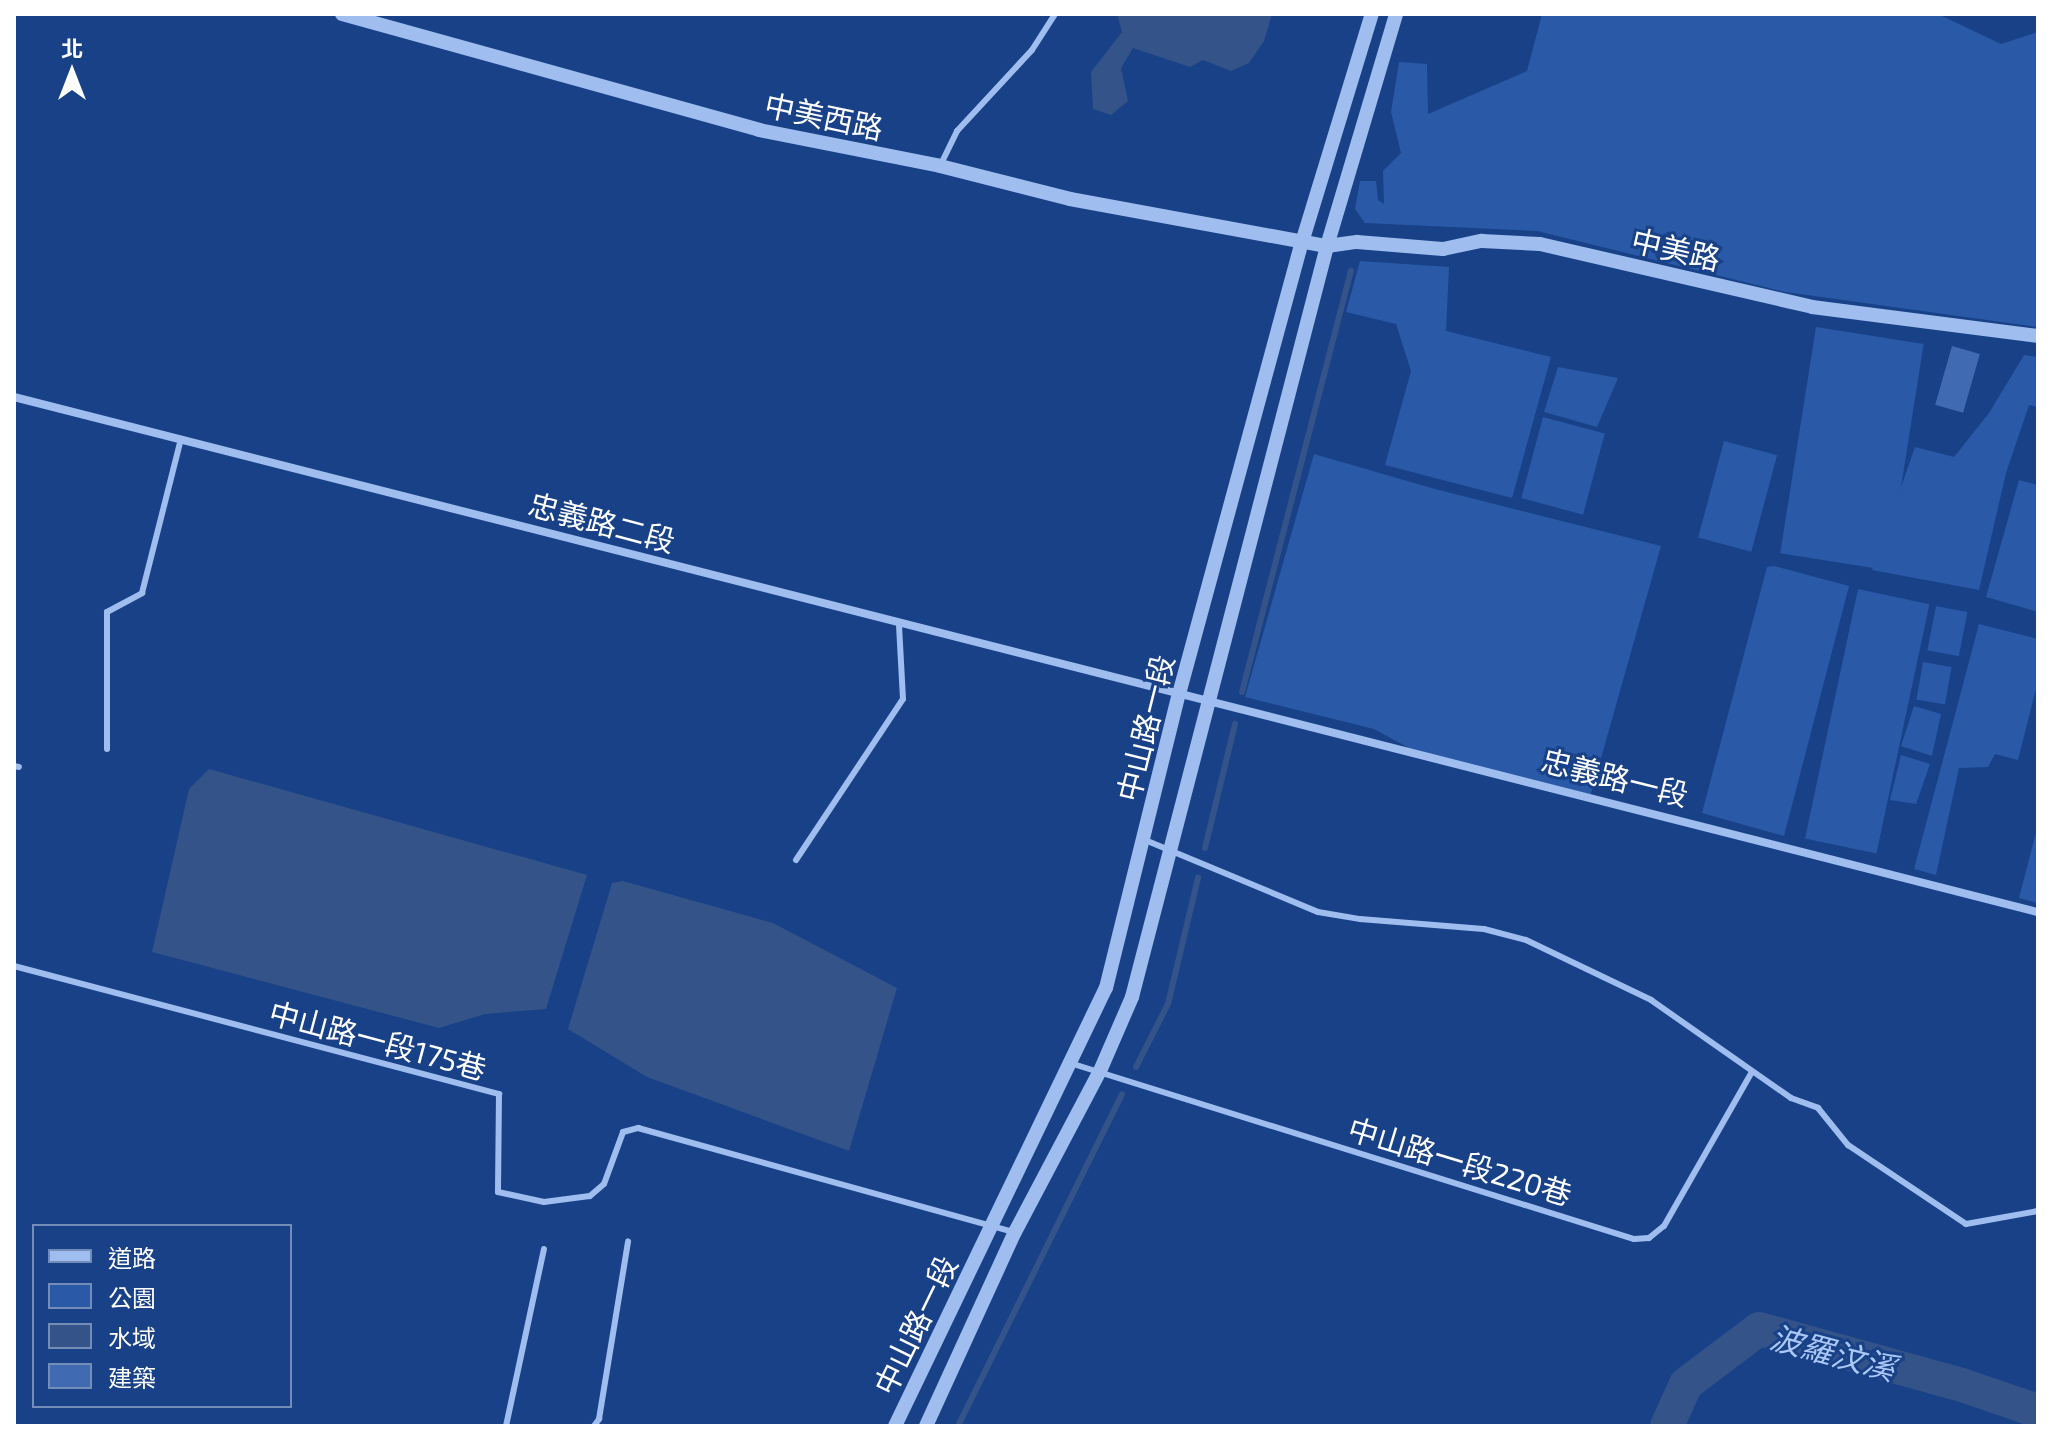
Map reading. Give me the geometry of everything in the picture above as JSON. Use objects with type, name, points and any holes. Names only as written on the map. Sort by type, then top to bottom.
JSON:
[{"type":"street","name":"中美西路","points":[[342,14],[759,130],[940,166],[1070,199],[1303,239]]},
{"type":"street","name":"中山路一段","points":[[895,1426],[1106,988],[1179,694],[1303,239],[1372,14]]},
{"type":"street","name":"中山路一段","points":[[926,1426],[1015,1232],[1100,1071],[1132,997],[1327,246],[1396,14]]},
{"type":"street","name":"中美路","points":[[1303,239],[1327,246],[1357,242],[1443,249],[1482,241],[1540,244],[1812,307],[2038,336]]},
{"type":"street","name":"忠義路二段","points":[[14,397],[1179,694]]},
{"type":"street","name":"忠義路一段","points":[[1179,694],[2038,912]]},
{"type":"lane","points":[[940,166],[957,131],[1032,50],[1055,14]]},
{"type":"lane","points":[[107,749],[107,612],[142,593],[181,439]]},
{"type":"lane","points":[[796,860],[903,699],[899,624]]},
{"type":"lane","points":[[1145,840],[1318,912],[1375,921],[1484,929],[1526,940],[1651,1000],[1791,1098],[1818,1108],[1848,1145],[1966,1224],[2038,1211]]},
{"type":"lane","name":"中山路一段175巷","points":[[14,966],[499,1094],[498,1192],[544,1202],[590,1196],[604,1184],[623,1132],[638,1128],[993,1223],[1015,1232]]},
{"type":"lane","name":"中山路一段220巷","points":[[1070,1063],[1634,1239],[1649,1238],[1664,1226],[1752,1072]]},
{"type":"lane","points":[[594,1426],[599,1419],[628,1241]]},
{"type":"lane","points":[[506,1426],[544,1249]]},
{"type":"green space","points":[[1542,14],[1938,14],[2001,44],[2038,32],[2038,327],[1785,292],[1537,231],[1365,223],[1355,209],[1360,181],[1376,181],[1378,200],[1384,204],[1383,171],[1401,153],[1391,112],[1399,62],[1427,64],[1428,114],[1527,71]]},
{"type":"green space","points":[[1360,261],[1449,267],[1446,331],[1551,357],[1512,498],[1385,465],[1411,371],[1396,324],[1346,312]]},
{"type":"green space","points":[[1816,327],[1924,344],[1888,570],[1780,553]]},
{"type":"green space","points":[[2024,355],[2038,357],[2038,407],[2029,405],[2006,473],[1979,590],[1872,570],[1915,447],[1954,457],[1989,413]]},
{"type":"green space","points":[[1558,367],[1618,378],[1597,427],[1544,412]]},
{"type":"green space","points":[[1543,417],[1605,434],[1583,515],[1521,498]]},
{"type":"green space","points":[[1724,441],[1777,455],[1751,552],[1698,538]]},
{"type":"green space","points":[[1314,454],[1435,489],[1661,546],[1590,797],[1420,754],[1374,729],[1245,697]]},
{"type":"green space","points":[[2019,480],[2038,485],[2038,612],[1986,597]]},
{"type":"green space","points":[[1774,566],[1849,586],[1784,836],[1702,813],[1767,567]]},
{"type":"green space","points":[[1858,589],[1929,604],[1876,854],[1805,838]]},
{"type":"green space","points":[[1936,606],[1967,612],[1959,656],[1927,650]]},
{"type":"green space","points":[[1979,624],[2038,639],[2038,681],[2018,760],[1995,754],[1988,767],[1959,768],[1936,875],[1914,869]]},
{"type":"green space","points":[[1923,662],[1952,667],[1945,704],[1916,699]]},
{"type":"green space","points":[[1914,706],[1941,714],[1932,756],[1901,746]]},
{"type":"green space","points":[[1901,755],[1930,764],[1916,804],[1890,800]]},
{"type":"green space","points":[[2038,825],[2038,903],[2019,898]]},
{"type":"water","points":[[1117,14],[1272,14],[1264,41],[1249,63],[1231,71],[1203,60],[1190,67],[1133,48],[1121,68],[1128,101],[1111,115],[1093,109],[1091,72],[1122,32]]},
{"type":"water","points":[[209,769],[587,875],[546,1009],[485,1014],[439,1028],[152,952],[189,789]]},
{"type":"water","points":[[623,881],[773,923],[897,988],[849,1151],[647,1077],[568,1029],[612,883]]},
{"type":"building","points":[[1952,346],[1980,354],[1963,413],[1935,405]]},
{"type":"waterway","points":[[1242,692],[1351,271]]},
{"type":"waterway","points":[[1205,848],[1235,724]]},
{"type":"waterway","points":[[1136,1067],[1168,1004],[1198,878]]},
{"type":"waterway","points":[[958,1426],[1122,1094]]},
{"type":"waterway","name":"波羅汶溪","points":[[1667,1426],[1686,1384],[1759,1329],[1962,1385],[2038,1411]]}]
